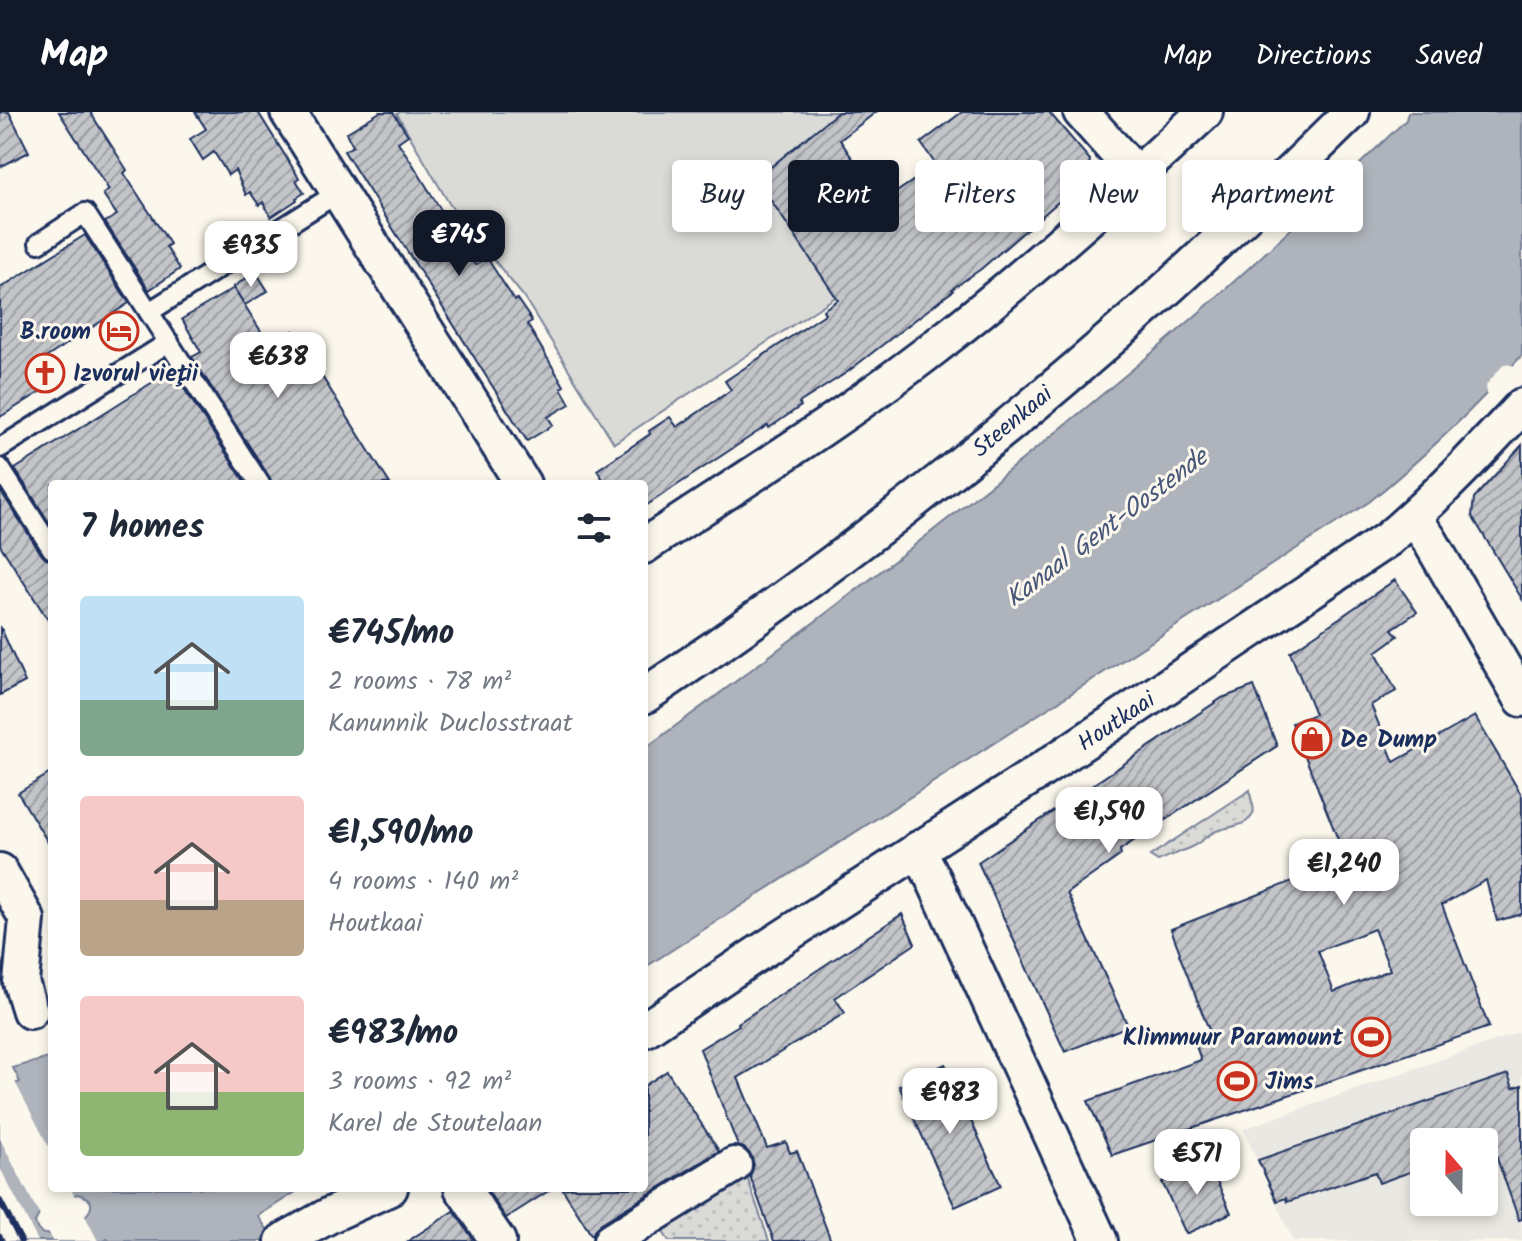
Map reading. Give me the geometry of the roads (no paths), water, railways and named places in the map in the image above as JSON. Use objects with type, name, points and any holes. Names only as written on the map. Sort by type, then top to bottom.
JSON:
[{"type":"street","points":[[288,112],[520,480]]},
{"type":"street","points":[[1081,112],[1124,160]]},
{"type":"street","points":[[1153,160],[1205,112]]},
{"type":"street","name":"Steenkaai","points":[[648,686],[761,616],[1009,425],[1165,291],[1352,112]]},
{"type":"street","points":[[648,543],[845,412],[934,347],[1072,232]]},
{"type":"street","name":"Houtkaai","points":[[648,1027],[1388,539],[1465,468],[1522,406]]},
{"type":"street","points":[[1414,518],[1522,699]]},
{"type":"street","points":[[918,849],[1100,1241]]},
{"type":"street","points":[[0,871],[40,913],[21,982],[27,1012]]},
{"type":"street","points":[[611,1241],[645,1232],[734,1165]]},
{"type":"street","points":[[290,1237],[338,1228],[385,1192]]},
{"type":"street","points":[[465,1192],[498,1241]]},
{"type":"lane","points":[[149,312],[339,192]]},
{"type":"lane","points":[[39,243],[85,213],[257,480]]},
{"type":"lane","points":[[0,448],[169,342]]},
{"type":"lane","points":[[0,468],[48,543]]},
{"type":"water","name":"Kanaal Gent-Oostende","points":[[1408,112],[1522,112],[1522,355],[1448,432],[1369,502],[648,965],[648,746],[777,651],[1038,447],[1196,315],[1288,232],[1363,232],[1363,161],[1406,120]]},
{"type":"water","points":[[48,1058],[48,1192],[296,1192],[258,1216],[278,1241],[0,1241],[0,1090],[20,1082],[13,1068]],"holes":[[[77,1194],[88,1199],[91,1205],[88,1213],[70,1227],[49,1234],[38,1230],[35,1222],[41,1211]]]},
{"type":"railway","points":[[0,1201],[21,1241]]},
{"type":"railway","points":[[0,1237],[2,1241]]},
{"type":"place","name":"B.room","points":[[119,331]]},
{"type":"place","name":"Izvorul vieţii","points":[[45,373]]},
{"type":"place","name":"De Dump","points":[[1312,739]]},
{"type":"place","name":"Klimmuur Paramount","points":[[1371,1037]]},
{"type":"place","name":"Jims","points":[[1237,1081]]}]
